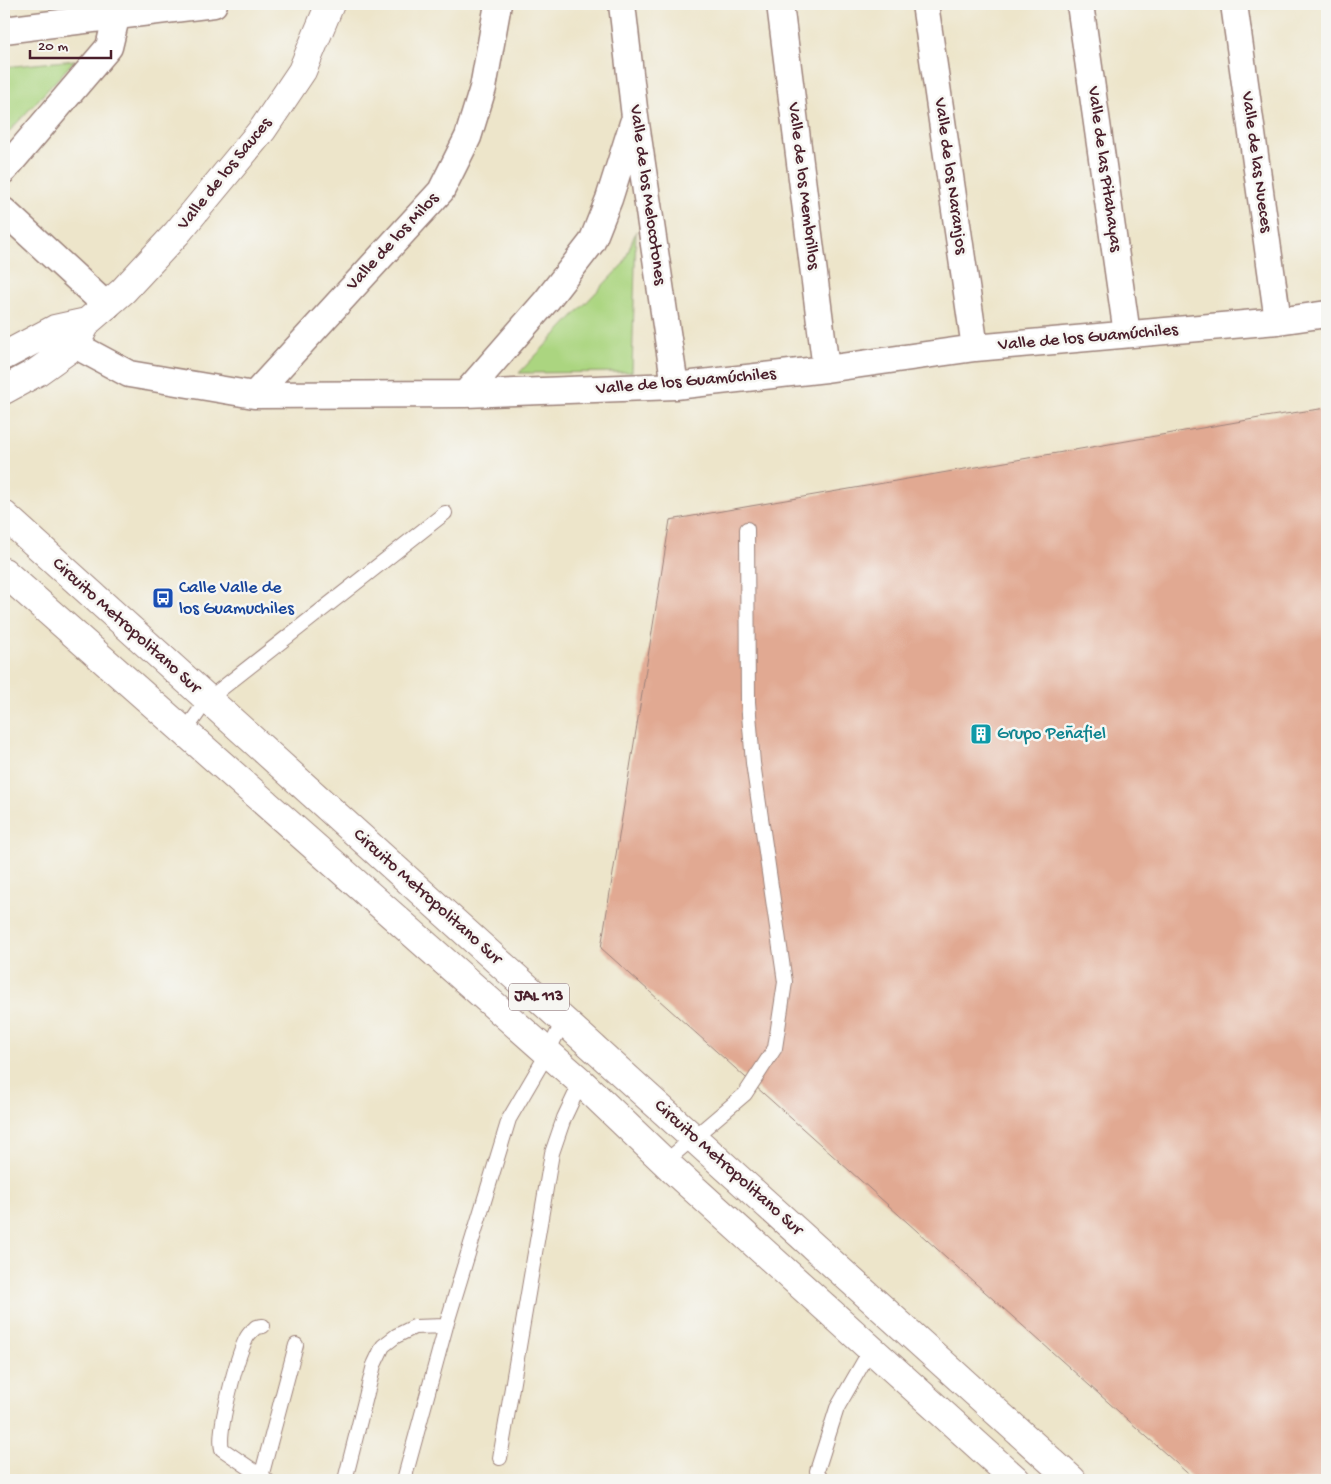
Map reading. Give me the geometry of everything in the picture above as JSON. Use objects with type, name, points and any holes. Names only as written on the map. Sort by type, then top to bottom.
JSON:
[{"type":"main road","name":"Valle de los Sauces","points":[[4,390],[37,372],[81,325],[177,233],[264,129],[302,71],[330,4]]},
{"type":"main road","name":"Valle de los Sauces","points":[[4,356],[81,325]]},
{"type":"main road","name":"Circuito Metropolitano Sur","points":[[4,515],[1072,1480]]},
{"type":"main road","name":"Circuito Metropolitano Sur","points":[[4,572],[581,1082],[666,1162],[1016,1480]]},
{"type":"street","points":[[4,30],[118,14],[214,4]]},
{"type":"street","name":"Valle de los Milos","points":[[254,395],[441,191],[468,137],[483,88],[498,4]]},
{"type":"street","name":"Valle de los Melocotones","points":[[622,4],[635,117],[675,386]]},
{"type":"street","name":"Valle de los Membrillos","points":[[780,4],[826,369]]},
{"type":"street","name":"Valle de los Naranjos","points":[[925,4],[975,348]]},
{"type":"street","name":"Valle de las Pitahayas","points":[[1080,4],[1127,334]]},
{"type":"street","name":"Valle de las Nueces","points":[[1234,4],[1278,321]]},
{"type":"street","points":[[4,170],[109,47],[118,14]]},
{"type":"street","points":[[465,394],[548,300],[592,242],[609,199],[635,117]]},
{"type":"street","name":"Valle de los Guamúchiles","points":[[4,211],[78,281],[81,325],[129,374],[254,395],[465,394],[675,386],[826,369],[975,348],[1278,321],[1327,314]]},
{"type":"lane","points":[[184,731],[207,700],[445,513]]},
{"type":"lane","points":[[666,1162],[745,1094],[776,1048],[785,982],[753,763],[749,719],[747,529]]},
{"type":"lane","points":[[404,1480],[446,1326],[509,1119],[548,1054],[564,1019]]},
{"type":"lane","points":[[500,1458],[552,1153],[564,1118],[581,1082]]},
{"type":"lane","points":[[264,1326],[256,1327],[245,1340],[221,1423],[219,1440],[222,1448],[264,1479],[296,1345]]},
{"type":"lane","points":[[345,1480],[374,1365],[383,1346],[396,1336],[414,1327],[446,1326]]},
{"type":"lane","points":[[821,1480],[817,1472],[837,1408],[870,1348]]},
{"type":"green space","points":[[75,60],[4,137],[4,67]]},
{"type":"green space","points":[[636,231],[632,372],[519,373],[624,263]]},
{"type":"building","name":"Grupo Peñafiel","points":[[1327,408],[1327,1480],[1195,1480],[601,948],[670,520],[1271,416]]},
{"type":"place","name":"Calle Valle de los Guamuchiles","points":[[163,598]]},
{"type":"place","name":"Grupo Peñafiel","points":[[981,734]]}]
